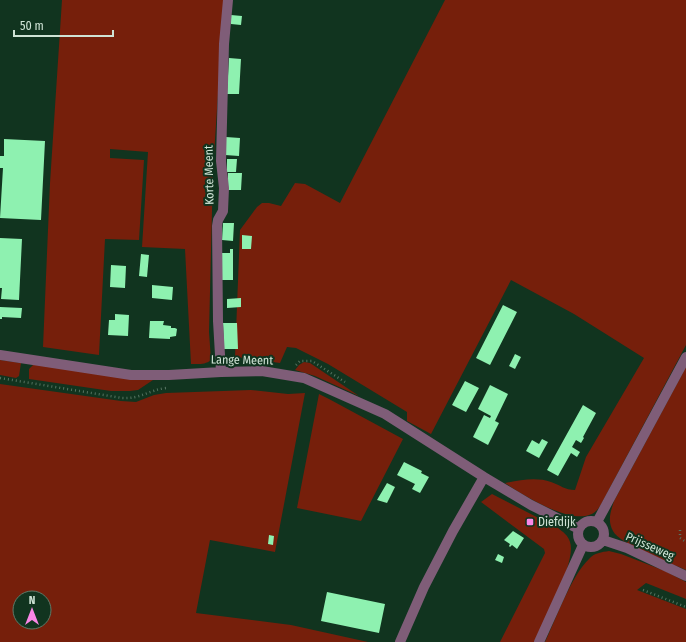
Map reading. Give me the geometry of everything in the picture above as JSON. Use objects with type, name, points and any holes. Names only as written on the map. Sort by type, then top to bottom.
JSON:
[{"type":"street","name":"Korte Meent","points":[[221,372],[218,321],[217,226],[218,220],[223,211],[224,188],[220,161],[224,44],[228,0]]},
{"type":"street","name":"Lange Meent","points":[[0,355],[132,375],[262,371],[304,378],[385,414],[414,431],[484,477],[579,529]]},
{"type":"street","points":[[597,522],[686,357]]},
{"type":"street","points":[[400,642],[424,587],[453,531],[484,477]]},
{"type":"street","points":[[585,522],[597,522],[601,525],[604,531],[603,540],[599,545],[588,547],[578,538],[579,529],[585,522]]},
{"type":"street","name":"Prijsseweg","points":[[603,540],[627,548],[686,576]]},
{"type":"street","points":[[540,642],[584,545]]},
{"type":"path","points":[[0,378],[132,399],[157,389],[169,387]]},
{"type":"path","points":[[680,530],[680,538],[686,542]]},
{"type":"path","points":[[643,590],[686,607]]},
{"type":"shaded area","points":[[62,0],[224,0],[213,171],[209,332],[211,360],[206,363],[191,364],[185,249],[142,247],[148,152],[110,149],[110,158],[144,160],[139,240],[105,239],[99,355],[43,347],[50,183]]},
{"type":"shaded area","points":[[445,0],[686,0],[686,345],[601,504],[597,510],[588,515],[577,516],[564,514],[537,502],[505,483],[534,479],[546,480],[568,489],[575,490],[586,457],[644,358],[574,314],[511,280],[431,434],[407,421],[407,412],[328,364],[296,348],[287,347],[280,363],[235,357],[240,230],[257,207],[262,203],[281,206],[295,183],[305,184],[340,203]]},
{"type":"shaded area","points":[[0,360],[21,363],[19,376],[16,378],[0,375]]},
{"type":"shaded area","points":[[304,362],[310,363],[359,396],[315,376],[295,370]]},
{"type":"shaded area","points":[[34,364],[156,378],[138,390],[111,391],[29,379],[29,369]]},
{"type":"shaded area","points":[[686,367],[686,570],[646,553],[625,542],[613,531],[610,519],[614,501]]},
{"type":"shaded area","points":[[0,384],[136,402],[154,395],[166,393],[251,390],[288,394],[305,393],[275,552],[210,540],[196,613],[291,625],[368,642],[0,642]]},
{"type":"shaded area","points":[[319,394],[403,439],[361,521],[297,508]]},
{"type":"shaded area","points":[[492,494],[558,528],[567,536],[570,542],[571,551],[569,563],[564,577],[552,607],[534,642],[500,642],[545,553],[544,549],[481,502]]},
{"type":"shaded area","points":[[609,551],[621,554],[665,571],[686,582],[686,599],[646,583],[637,590],[686,609],[686,642],[545,642],[564,598],[582,567],[593,555]]},
{"type":"building","points":[[231,15],[242,16],[241,25],[231,24]]},
{"type":"building","points":[[229,58],[241,59],[239,94],[227,94]]},
{"type":"building","points":[[226,137],[240,138],[239,156],[225,155]]},
{"type":"building","points":[[4,139],[45,141],[41,220],[0,218],[3,168],[0,168],[0,156],[4,156]]},
{"type":"building","points":[[227,159],[237,159],[236,172],[227,172]]},
{"type":"building","points":[[228,173],[242,173],[241,190],[228,190]]},
{"type":"building","points":[[223,223],[234,223],[233,241],[222,240]]},
{"type":"building","points":[[242,235],[252,236],[251,249],[242,249]]},
{"type":"building","points":[[0,238],[22,239],[19,300],[1,299]]},
{"type":"building","points":[[230,249],[233,249],[233,280],[220,280],[220,253],[230,253]]},
{"type":"building","points":[[141,254],[149,255],[147,277],[139,276]]},
{"type":"building","points":[[111,265],[126,266],[125,288],[110,287]]},
{"type":"building","points":[[152,285],[173,287],[172,300],[152,298]]},
{"type":"building","points":[[241,298],[241,307],[227,308],[227,299]]},
{"type":"building","points":[[503,305],[517,312],[490,365],[476,358]]},
{"type":"building","points":[[0,307],[22,308],[21,318],[2,317],[2,319],[0,319]]},
{"type":"building","points":[[115,314],[129,315],[128,336],[108,335],[109,320],[115,320]]},
{"type":"building","points":[[150,321],[164,321],[163,325],[171,326],[171,328],[177,329],[176,336],[170,337],[170,339],[149,338]]},
{"type":"building","points":[[223,323],[237,323],[238,349],[224,349]]},
{"type":"building","points":[[515,354],[521,357],[515,369],[509,366]]},
{"type":"building","points":[[465,381],[479,388],[466,412],[452,405]]},
{"type":"building","points":[[490,385],[508,394],[495,421],[499,423],[488,445],[473,437],[484,415],[490,418],[491,416],[478,409]]},
{"type":"building","points":[[583,405],[596,413],[581,443],[576,440],[572,447],[580,452],[577,457],[571,453],[558,476],[547,470]]},
{"type":"building","points":[[542,439],[548,442],[539,458],[526,451],[532,440],[539,444]]},
{"type":"building","points":[[404,462],[422,471],[421,473],[429,477],[420,493],[412,489],[415,484],[397,475]]},
{"type":"building","points":[[387,483],[395,487],[387,503],[377,500]]},
{"type":"building","points":[[513,531],[524,538],[517,549],[512,545],[510,547],[510,544],[504,540]]},
{"type":"building","points":[[269,535],[274,536],[273,545],[268,544]]},
{"type":"building","points":[[498,554],[504,557],[502,563],[495,560]]},
{"type":"building","points":[[327,592],[385,604],[379,633],[321,621]]},
{"type":"place","name":"Diefdijk","points":[[530,522]]}]
